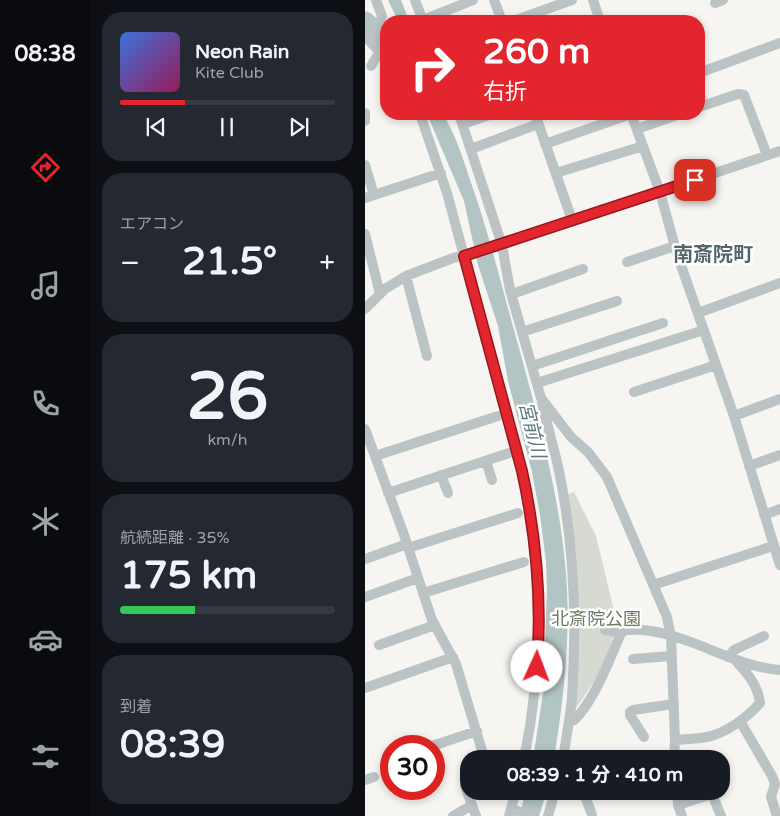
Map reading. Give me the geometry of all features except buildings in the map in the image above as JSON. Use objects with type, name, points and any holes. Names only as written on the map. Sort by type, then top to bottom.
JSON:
[{"type":"street","points":[[376,0],[382,15]]},
{"type":"street","points":[[415,0],[421,15]]},
{"type":"street","points":[[436,15],[473,0]]},
{"type":"street","points":[[494,0],[500,15]]},
{"type":"street","points":[[530,15],[572,0]]},
{"type":"street","points":[[593,0],[598,15]]},
{"type":"street","points":[[371,66],[380,25]]},
{"type":"street","points":[[705,71],[780,43]]},
{"type":"street","points":[[705,105],[737,94],[744,94],[767,155]]},
{"type":"street","points":[[365,113],[365,121]]},
{"type":"street","points":[[422,120],[441,173],[466,255],[470,298],[480,314],[522,471],[528,536],[537,567],[538,652],[535,700],[526,750]]},
{"type":"street","points":[[461,120],[500,245],[511,294],[537,383],[558,468],[568,534],[573,596],[574,649],[571,700],[564,750]]},
{"type":"street","points":[[463,124],[475,120]]},
{"type":"street","points":[[537,120],[572,220]]},
{"type":"street","points":[[545,144],[614,120]]},
{"type":"street","points":[[633,120],[660,192],[675,246],[734,416],[764,515],[775,542],[780,565]]},
{"type":"street","points":[[637,129],[663,120]]},
{"type":"street","points":[[471,149],[538,124]]},
{"type":"street","points":[[555,173],[643,146]]},
{"type":"street","points":[[365,309],[380,294],[406,276],[453,258],[500,245],[780,150]]},
{"type":"street","points":[[365,165],[369,197],[441,173]]},
{"type":"street","points":[[365,234],[380,294]]},
{"type":"street","points":[[627,262],[675,246]]},
{"type":"street","points":[[511,294],[583,269]]},
{"type":"street","points":[[406,276],[427,356]]},
{"type":"street","points":[[698,313],[780,282]]},
{"type":"street","points":[[522,332],[617,300]]},
{"type":"street","points":[[469,317],[480,314]]},
{"type":"street","points":[[532,366],[663,323]]},
{"type":"street","points":[[537,383],[704,330]]},
{"type":"street","points":[[634,392],[716,365]]},
{"type":"street","points":[[541,398],[571,437],[588,452],[607,477],[667,618],[671,636],[674,750]]},
{"type":"street","points":[[734,416],[780,399]]},
{"type":"street","points":[[375,456],[424,440],[486,426],[498,416]]},
{"type":"street","points":[[365,429],[435,625],[453,657],[462,680],[482,750]]},
{"type":"street","points":[[424,440],[427,450]]},
{"type":"street","points":[[388,493],[509,453]]},
{"type":"street","points":[[749,466],[780,455]]},
{"type":"street","points":[[486,461],[492,480]]},
{"type":"street","points":[[441,476],[448,493]]},
{"type":"street","points":[[764,515],[780,509]]},
{"type":"street","points":[[365,559],[458,532],[510,512]]},
{"type":"street","points":[[454,521],[458,532]]},
{"type":"street","points":[[653,584],[775,542]]},
{"type":"street","points":[[423,593],[524,562]]},
{"type":"street","points":[[365,596],[418,578]]},
{"type":"street","points":[[379,645],[435,625]]},
{"type":"street","points":[[605,630],[621,633],[632,629],[656,632],[705,647],[732,659],[763,668],[780,670]]},
{"type":"street","points":[[569,721],[574,720],[582,710],[604,672],[621,633]]},
{"type":"street","points":[[732,659],[734,650],[764,636]]},
{"type":"street","points":[[633,659],[671,656]]},
{"type":"street","points":[[365,688],[453,657]]},
{"type":"street","points":[[675,740],[718,734],[740,721],[760,703],[759,695],[749,676],[732,659]]},
{"type":"street","points":[[644,738],[630,712],[674,704]]},
{"type":"street","points":[[740,721],[776,774],[771,797],[777,816]]},
{"type":"street","points":[[445,742],[477,731]]},
{"type":"street","points":[[678,800],[679,813],[713,794],[721,816]]},
{"type":"street","points":[[470,800],[477,816]]},
{"type":"street","points":[[548,816],[552,800]]},
{"type":"street","points":[[586,800],[591,815]]},
{"type":"street","points":[[453,816],[472,805]]},
{"type":"street","points":[[511,812],[533,816]]},
{"type":"green space","name":"北斎院公園","points":[[574,492],[596,536],[616,619],[613,637],[602,669],[575,710],[565,496]]},
{"type":"water","points":[[388,0],[401,0],[407,15],[395,15]]},
{"type":"water","name":"宮前川","points":[[430,120],[446,120],[458,145],[474,191],[491,245],[549,464],[562,537],[568,620],[564,690],[555,750],[534,750],[543,693],[547,589],[546,562],[540,515],[532,472],[508,381],[498,326],[478,265],[464,201]]},
{"type":"water","points":[[523,800],[544,800],[539,816],[520,816]]},
{"type":"waterway","name":"宮前川","points":[[365,21],[380,34]]},
{"type":"district","name":"南斎院町","points":[[713,255]]},
{"type":"route","points":[[537,667],[537,567],[529,501],[464,256],[695,180]]}]
